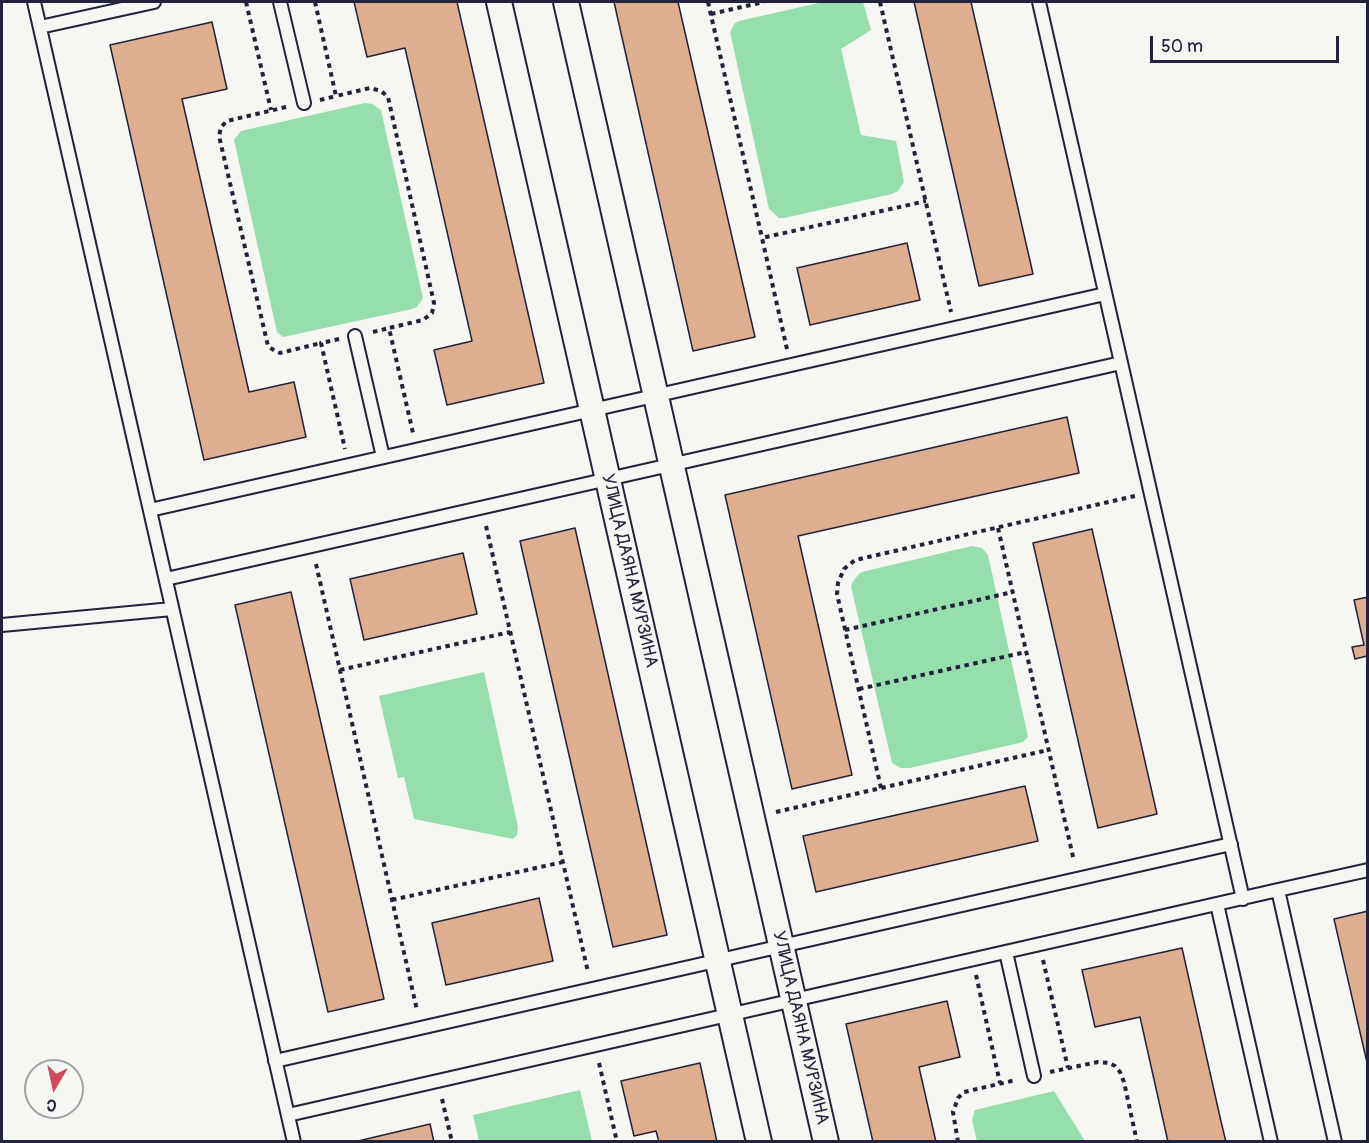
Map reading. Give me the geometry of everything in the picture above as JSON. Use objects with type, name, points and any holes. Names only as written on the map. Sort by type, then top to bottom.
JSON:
[{"type":"street","name":"УЛИЦА ДАЯНА МУРЗИНА","points":[[499,2],[759,1142]]},
{"type":"street","name":"УЛИЦА ДАЯНА МУРЗИНА","points":[[566,2],[826,1142]]},
{"type":"lane","points":[[34,2],[294,1142]]},
{"type":"lane","points":[[40,27],[154,2]]},
{"type":"lane","points":[[280,2],[304,103]]},
{"type":"lane","points":[[1038,2],[1243,898]]},
{"type":"lane","points":[[150,510],[1105,294]]},
{"type":"lane","points":[[355,336],[382,457]]},
{"type":"lane","points":[[166,579],[1121,363]]},
{"type":"lane","points":[[2,625],[172,609]]},
{"type":"lane","points":[[275,1061],[1231,844]]},
{"type":"lane","points":[[288,1115],[1368,870]]},
{"type":"lane","points":[[1278,890],[1335,1142]]},
{"type":"lane","points":[[1217,904],[1271,1142]]},
{"type":"lane","points":[[1006,952],[1034,1076]]},
{"type":"path","points":[[246,2],[271,110]]},
{"type":"path","points":[[315,2],[336,96]]},
{"type":"path","points":[[708,2],[783,331]]},
{"type":"path","points":[[711,14],[764,2]]},
{"type":"path","points":[[880,2],[947,294]]},
{"type":"path","points":[[321,344],[280,353],[268,346],[219,136],[221,127],[227,121],[370,88],[381,91],[388,98],[434,303],[432,313],[423,321],[389,328],[417,449]]},
{"type":"path","points":[[762,238],[926,201]]},
{"type":"path","points":[[328,374],[348,465]]},
{"type":"path","points":[[881,788],[837,594],[838,583],[844,569],[855,560],[1150,493]]},
{"type":"path","points":[[998,528],[1078,879]]},
{"type":"path","points":[[491,547],[584,954]]},
{"type":"path","points":[[321,585],[413,993]]},
{"type":"path","points":[[845,630],[1013,592]]},
{"type":"path","points":[[340,670],[510,632]]},
{"type":"path","points":[[859,689],[1026,652]]},
{"type":"path","points":[[796,807],[1048,750]]},
{"type":"path","points":[[392,900],[563,862]]},
{"type":"path","points":[[1040,944],[1068,1068]]},
{"type":"path","points":[[972,960],[1000,1083]]},
{"type":"path","points":[[604,1085],[616,1142]]},
{"type":"path","points":[[447,1121],[452,1142]]},
{"type":"green space","points":[[823,2],[863,2],[871,30],[841,49],[861,135],[896,141],[904,182],[898,191],[892,194],[779,218],[769,209],[730,32],[735,23],[739,21]]},
{"type":"green space","points":[[365,103],[372,104],[381,110],[423,298],[417,307],[412,309],[283,337],[277,332],[234,140],[241,131]]},
{"type":"green space","points":[[972,546],[982,548],[988,555],[1028,737],[1023,742],[1015,744],[910,768],[901,768],[892,763],[851,586],[860,573],[866,571]]},
{"type":"green space","points":[[484,672],[518,827],[517,835],[513,839],[414,819],[404,777],[398,778],[379,696]]},
{"type":"green space","points":[[580,1090],[592,1141],[479,1141],[473,1115]]},
{"type":"green space","points":[[1054,1091],[1085,1141],[977,1141],[972,1120],[975,1110]]},
{"type":"building","points":[[354,2],[457,2],[544,383],[447,405],[434,350],[472,341],[405,48],[367,57]]},
{"type":"building","points":[[614,2],[678,2],[755,337],[693,351]]},
{"type":"building","points":[[914,2],[971,2],[1033,274],[979,286]]},
{"type":"building","points":[[212,22],[227,89],[182,99],[249,392],[294,382],[306,437],[204,460],[110,45]]},
{"type":"building","points":[[907,243],[920,300],[810,325],[797,268]]},
{"type":"building","points":[[1067,417],[1079,473],[798,536],[852,775],[792,789],[725,495]]},
{"type":"building","points":[[575,528],[667,935],[613,947],[520,541]]},
{"type":"building","points":[[1092,529],[1157,814],[1098,828],[1033,543]]},
{"type":"building","points":[[463,553],[477,614],[364,640],[350,579]]},
{"type":"building","points":[[291,592],[384,999],[328,1012],[235,605]]},
{"type":"building","points":[[1368,597],[1368,658],[1367,656],[1355,659],[1352,647],[1364,645],[1354,600]]},
{"type":"building","points":[[1025,786],[1038,841],[816,892],[803,836]]},
{"type":"building","points":[[539,898],[553,961],[446,985],[432,923]]},
{"type":"building","points":[[1368,911],[1368,1067],[1334,919]]},
{"type":"building","points":[[1182,948],[1226,1142],[1168,1142],[1140,1017],[1095,1027],[1082,970]]},
{"type":"building","points":[[947,1001],[960,1057],[919,1067],[936,1142],[873,1142],[846,1024]]},
{"type":"building","points":[[700,1063],[717,1142],[659,1142],[656,1131],[634,1136],[621,1081]]},
{"type":"building","points":[[430,1124],[434,1142],[358,1141]]}]
